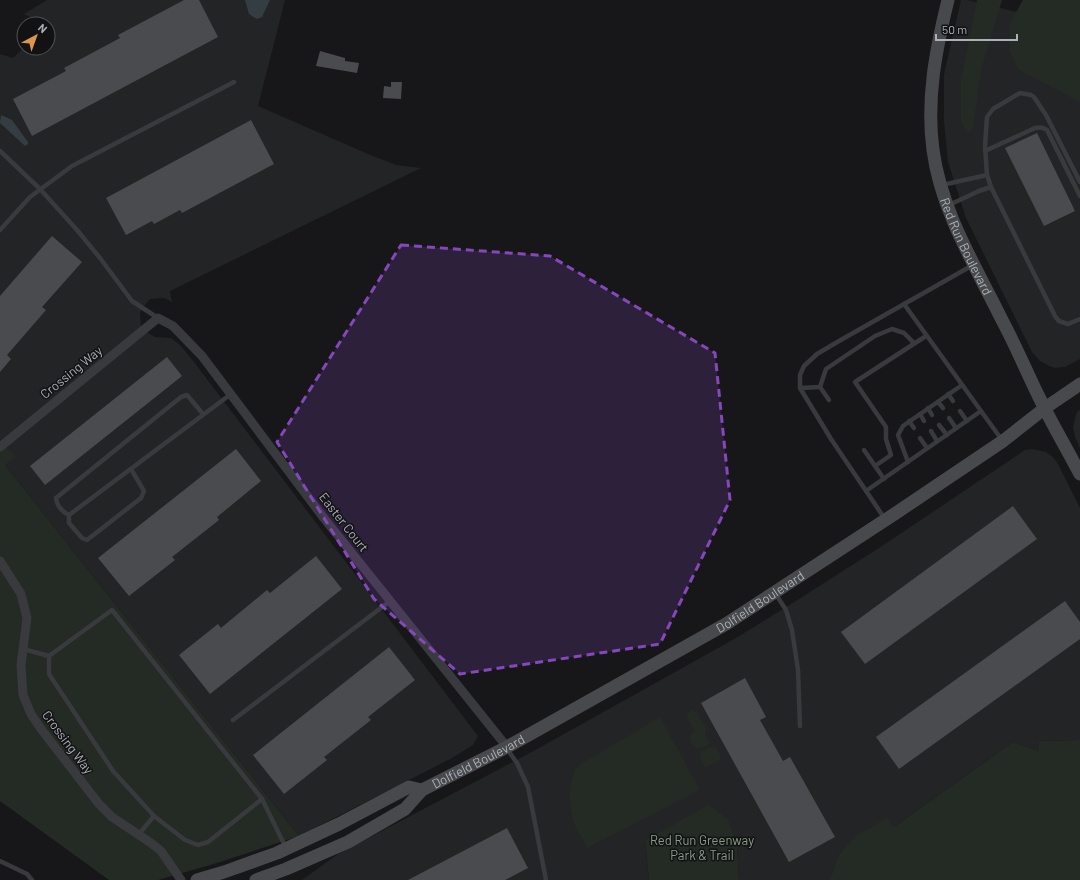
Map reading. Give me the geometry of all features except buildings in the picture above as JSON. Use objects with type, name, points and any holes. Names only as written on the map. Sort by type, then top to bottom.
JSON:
[{"type":"main road","name":"Red Run Boulevard","points":[[948,0],[938,38],[931,92],[932,148],[940,186],[947,206],[975,265],[1045,408],[1080,474]]},
{"type":"main road","name":"Dolfield Boulevard","points":[[256,880],[286,869],[348,842],[405,809],[422,790],[506,747],[726,624],[885,520],[1003,440],[1080,384]]},
{"type":"main road","name":"Dolfield Boulevard","points":[[197,880],[224,872],[286,849],[339,824],[408,787],[422,790]]},
{"type":"street","name":"Easter Court","points":[[158,318],[173,326],[202,356],[324,517],[506,747]]},
{"type":"street","name":"Crossing Way","points":[[0,447],[158,318]]},
{"type":"street","name":"Crossing Way","points":[[0,561],[21,594],[27,618],[21,665],[23,696],[32,714],[41,729],[99,804],[112,817],[124,826],[139,834],[161,851],[182,880]]},
{"type":"lane","points":[[0,230],[30,197],[72,166],[234,82]]},
{"type":"lane","points":[[1080,182],[1040,104],[1034,97],[1020,93],[989,112],[986,122],[985,151],[987,174],[991,187],[1055,316],[1059,321],[1068,324],[1080,319]]},
{"type":"lane","points":[[985,151],[1035,128],[1043,128],[1047,130],[1080,196]]},
{"type":"lane","points":[[0,151],[40,189],[78,230],[132,301],[158,318]]},
{"type":"lane","points":[[940,186],[987,174]]},
{"type":"lane","points":[[947,206],[991,187]]},
{"type":"lane","points":[[885,520],[800,388],[800,375],[804,366],[817,354],[975,265]]},
{"type":"lane","points":[[904,304],[1003,440]]},
{"type":"lane","points":[[820,387],[826,370],[875,336],[892,328],[904,333],[914,343]]},
{"type":"lane","points":[[875,466],[891,455],[886,439],[886,427],[855,382],[926,336]]},
{"type":"lane","points":[[908,462],[898,435],[903,426],[962,385]]},
{"type":"lane","points":[[800,388],[820,387]]},
{"type":"lane","points":[[820,387],[829,400]]},
{"type":"lane","points":[[69,515],[231,394]]},
{"type":"lane","points":[[948,394],[953,401]]},
{"type":"lane","points":[[69,515],[64,513],[57,503],[56,498],[181,397],[187,395],[203,414]]},
{"type":"lane","points":[[938,402],[942,408]]},
{"type":"lane","points":[[928,408],[932,415]]},
{"type":"lane","points":[[960,411],[967,421]]},
{"type":"lane","points":[[866,491],[981,411]]},
{"type":"lane","points":[[920,414],[924,421]]},
{"type":"lane","points":[[950,418],[956,428]]},
{"type":"lane","points":[[910,422],[914,428]]},
{"type":"lane","points":[[940,425],[947,435]]},
{"type":"lane","points":[[931,431],[937,441]]},
{"type":"lane","points":[[920,438],[927,448]]},
{"type":"lane","points":[[864,450],[884,479]]},
{"type":"lane","points":[[69,515],[69,523],[82,538],[87,540],[141,498],[144,491],[131,469]]},
{"type":"lane","points":[[774,592],[786,610],[792,630],[798,670],[800,726]]},
{"type":"lane","points":[[233,720],[390,601]]},
{"type":"lane","points":[[50,656],[112,610],[262,799],[286,849]]},
{"type":"lane","points":[[23,649],[50,656]]},
{"type":"lane","points":[[50,656],[49,674],[113,771],[154,816],[185,840],[198,845],[208,842],[262,799]]},
{"type":"lane","points":[[506,747],[517,763],[528,787],[546,880]]},
{"type":"lane","points":[[139,834],[154,816]]},
{"type":"lane","points":[[0,861],[27,874],[32,880]]},
{"type":"highlighted area","points":[[401,245],[550,256],[715,353],[730,500],[660,644],[460,674],[374,599],[277,442]]},
{"type":"shaded area","points":[[47,0],[285,0],[258,106],[396,165],[421,168],[170,291],[172,302],[164,298],[150,299],[140,313],[141,325],[148,333],[155,337],[171,338],[180,345],[194,362],[478,736],[473,745],[452,758],[299,836],[5,465],[0,442],[0,54],[13,58],[16,55],[56,56],[56,16],[28,16],[24,14]]},
{"type":"shaded area","points":[[245,0],[270,0],[262,17],[257,19],[249,14]]},
{"type":"shaded area","points":[[961,0],[967,0],[1080,27],[1080,359],[1065,367],[1055,368],[1047,365],[1040,361],[1032,352],[966,218],[948,162],[944,122],[944,74]]},
{"type":"shaded area","points":[[1,115],[12,120],[28,144],[25,146],[0,123]]},
{"type":"shaded area","points":[[1080,410],[1080,448],[1075,437],[1073,427],[1077,412]]},
{"type":"shaded area","points":[[1032,449],[1046,452],[1053,457],[1080,508],[1080,740],[1040,741],[1038,751],[1013,742],[894,827],[830,880],[739,880],[737,846],[645,840],[649,880],[302,880],[338,854],[530,753],[736,638],[882,546],[1025,450]]},
{"type":"green space","points":[[977,0],[1002,0],[982,67],[973,128],[969,133],[961,122],[961,80]]},
{"type":"green space","points":[[1023,0],[1080,0],[1080,101],[1019,70],[1010,52],[1009,24]]},
{"type":"green space","points":[[0,442],[16,456],[5,465],[299,836],[217,863],[158,880],[109,880],[0,801]]},
{"type":"green space","points":[[691,710],[696,712],[706,727],[705,735],[709,741],[709,744],[703,748],[696,747],[689,740],[690,736],[695,731],[686,716]]},
{"type":"green space","points":[[660,717],[700,790],[587,848],[576,827],[571,809],[570,792],[573,775],[576,769],[578,766]]},
{"type":"green space","points":[[1080,740],[1080,880],[830,880],[839,855],[856,836],[887,818],[894,827],[1013,742],[1038,751],[1039,741]]},
{"type":"green space","points":[[711,747],[717,749],[721,757],[720,760],[707,767],[704,766],[699,755],[701,752]]},
{"type":"green space","name":"Red Run Greenway Park & Trail","points":[[709,805],[728,819],[737,846],[739,880],[649,880],[645,840]]}]
